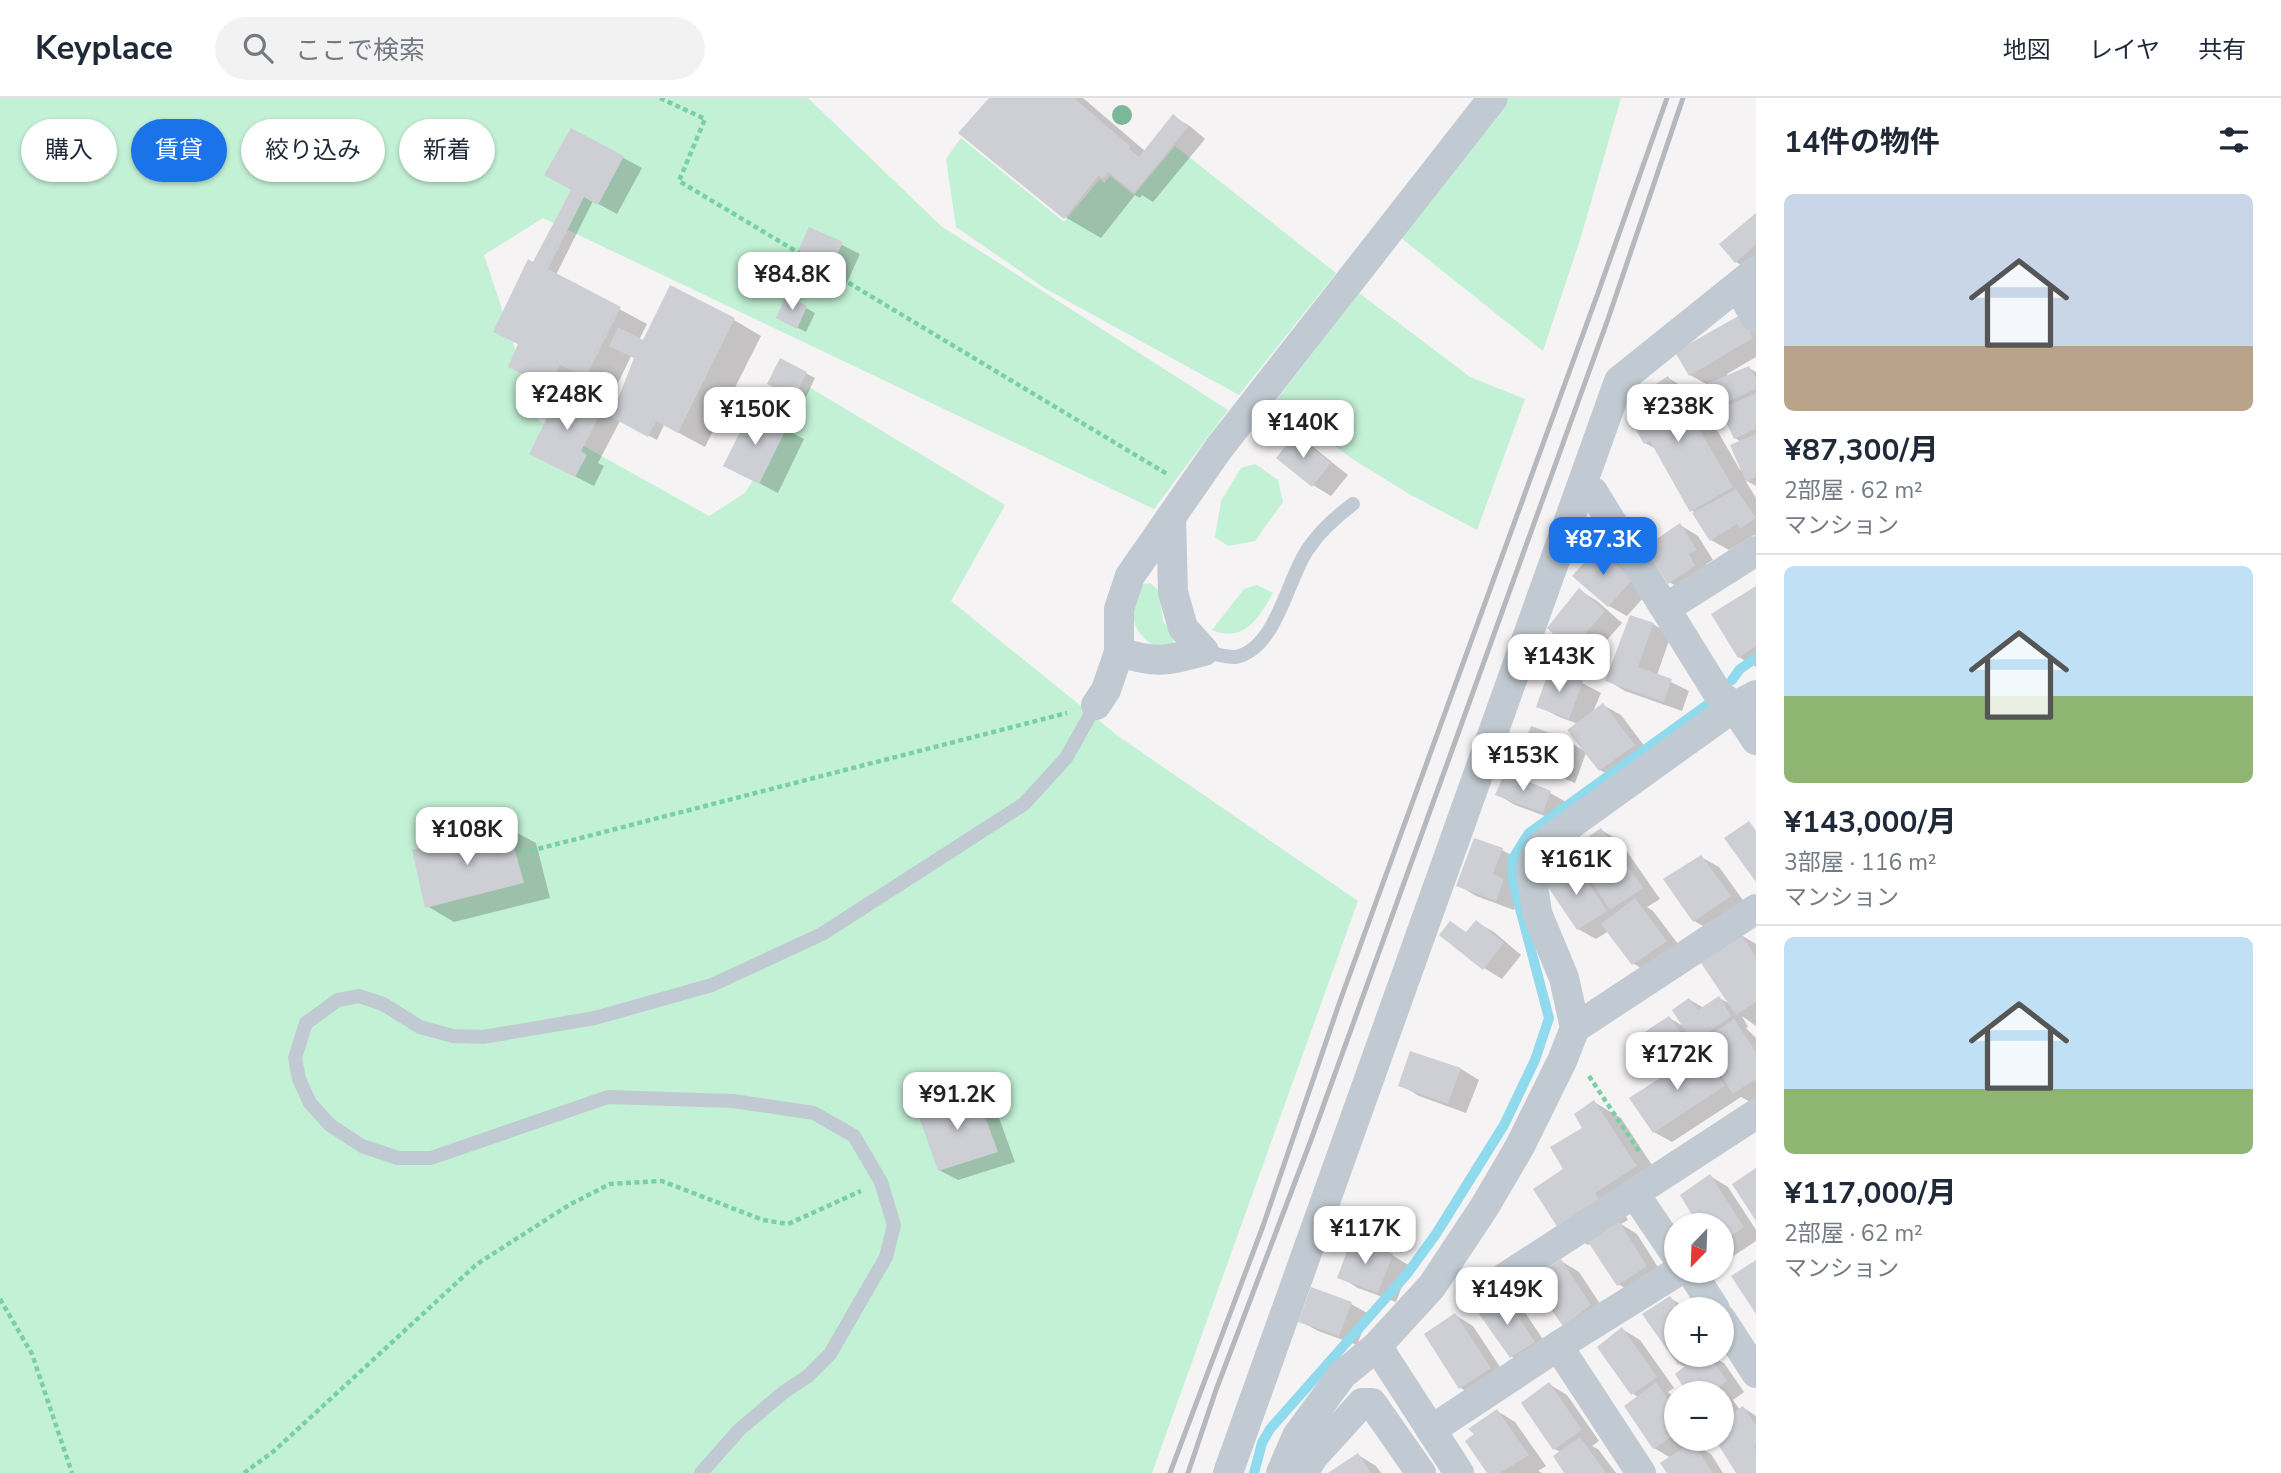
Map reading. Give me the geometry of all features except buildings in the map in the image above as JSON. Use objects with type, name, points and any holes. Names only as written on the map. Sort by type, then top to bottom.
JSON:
[{"type":"street","points":[[1096,705],[1106,690],[1119,652],[1119,609],[1130,576],[1219,448],[1493,98]]},
{"type":"street","points":[[1228,1473],[1582,487],[1607,438],[1619,381],[1747,279],[1756,318]]},
{"type":"street","points":[[1582,487],[1593,492],[1717,692],[1745,701]]},
{"type":"street","points":[[1119,652],[1143,660],[1166,662],[1204,651],[1183,628],[1173,592],[1171,517]]},
{"type":"street","points":[[1666,608],[1756,551]]},
{"type":"street","points":[[1745,701],[1756,740]]},
{"type":"street","points":[[1281,1473],[1297,1436],[1342,1375],[1377,1346],[1432,1286],[1485,1206],[1520,1146],[1562,1061],[1575,1028],[1564,978],[1538,913],[1531,871],[1534,858],[1542,845],[1745,701]]},
{"type":"street","points":[[1575,1028],[1756,909]]},
{"type":"street","points":[[1478,1296],[1756,1114]]},
{"type":"street","points":[[1646,1185],[1664,1227]]},
{"type":"street","points":[[1431,1430],[1558,1346],[1664,1281]]},
{"type":"street","points":[[1734,1339],[1756,1373]]},
{"type":"street","points":[[1377,1346],[1459,1473]]},
{"type":"street","points":[[1558,1346],[1641,1473]]},
{"type":"street","points":[[1303,1473],[1313,1457],[1362,1403],[1372,1403],[1421,1473]]},
{"type":"lane","points":[[1204,651],[1235,657],[1260,644],[1307,549],[1336,517],[1353,504]]},
{"type":"lane","points":[[701,1473],[740,1429],[784,1392],[808,1376],[830,1354],[886,1257],[894,1225],[881,1182],[854,1136],[814,1113],[733,1101],[608,1097],[432,1158],[398,1157],[362,1146],[330,1125],[310,1103],[299,1079],[295,1058],[306,1023],[338,1000],[359,996],[383,1004],[420,1027],[453,1036],[483,1037],[595,1018],[712,985],[822,934],[1024,804],[1066,758],[1096,705]]},
{"type":"path","points":[[660,98],[705,120],[679,181],[1168,475]]},
{"type":"path","points":[[522,853],[1096,705]]},
{"type":"path","points":[[1583,1069],[1646,1185]]},
{"type":"path","points":[[244,1473],[274,1451],[477,1264],[569,1205],[610,1184],[662,1181],[763,1220],[788,1224],[881,1182]]},
{"type":"path","points":[[0,1299],[33,1354],[72,1473]]},
{"type":"green space","points":[[0,98],[808,98],[941,226],[1228,410],[1154,509],[543,218],[484,255],[539,421],[709,516],[745,493],[809,387],[1005,505],[951,601],[1118,736],[1358,901],[1152,1473],[0,1473]]},
{"type":"green space","points":[[1509,98],[1621,98],[1580,240],[1543,351],[1400,237]]},
{"type":"green space","points":[[961,138],[1064,222],[1100,179],[1104,183],[1110,176],[1134,195],[1175,146],[1336,273],[1239,395],[1046,289],[956,227],[946,159]]},
{"type":"green space","points":[[1359,293],[1470,377],[1525,399],[1477,530],[1411,495],[1354,460],[1275,402]]},
{"type":"green space","points":[[1255,464],[1278,480],[1283,502],[1255,541],[1228,546],[1215,537],[1221,501],[1241,468]]},
{"type":"green space","points":[[1150,583],[1159,591],[1163,621],[1173,636],[1173,645],[1156,648],[1136,627],[1135,603],[1142,584]]},
{"type":"green space","points":[[1257,585],[1273,593],[1250,625],[1233,633],[1212,630],[1244,589]]},
{"type":"waterway","points":[[1732,680],[1740,669],[1756,658]]},
{"type":"waterway","points":[[1254,1473],[1262,1443],[1270,1429],[1407,1274],[1436,1234],[1504,1125],[1535,1060],[1549,1018],[1513,882],[1512,860],[1529,833],[1707,705]]},
{"type":"railway","points":[[1170,1473],[1263,1226],[1340,1001],[1667,98]]},
{"type":"railway","points":[[1188,1473],[1608,319],[1683,98]]}]
